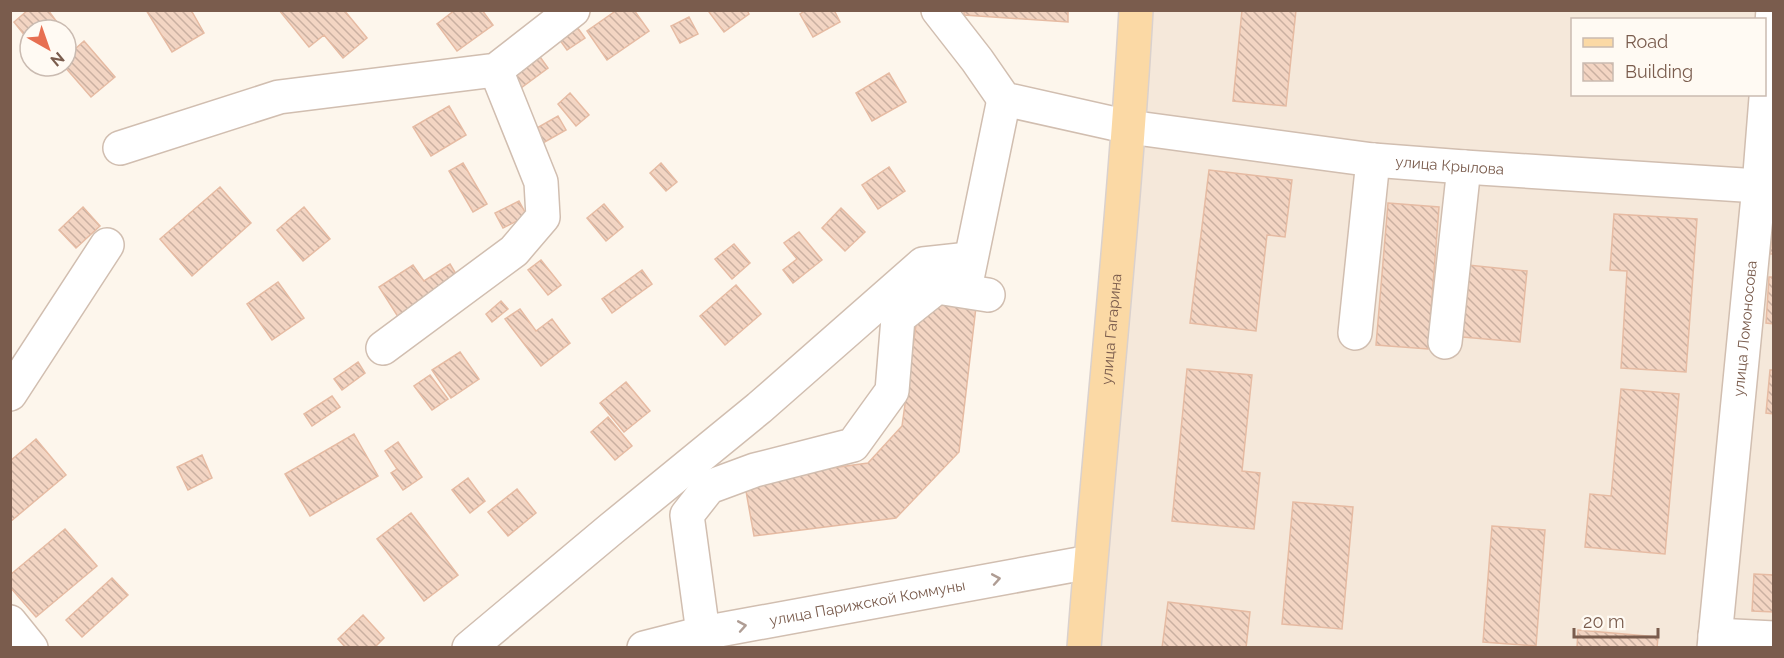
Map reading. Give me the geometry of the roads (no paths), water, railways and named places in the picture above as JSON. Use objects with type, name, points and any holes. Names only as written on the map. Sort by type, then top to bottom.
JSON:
[{"type":"main road","name":"улица Гагарина","points":[[1084,648],[1129,127],[1136,10]]},
{"type":"street","points":[[120,148],[279,97],[496,70],[573,10]]},
{"type":"street","points":[[703,633],[687,515],[709,487],[755,470],[853,445],[892,391],[898,318],[937,286],[976,294],[969,259],[1004,99],[978,60],[938,10]]},
{"type":"street","name":"улица Ломоносова","points":[[1714,641],[1766,186],[1773,10]]},
{"type":"street","points":[[383,348],[514,251],[543,217],[541,182],[496,70]]},
{"type":"street","name":"улица Крылова","points":[[1004,99],[1129,127],[1372,160],[1766,186]]},
{"type":"street","points":[[1355,333],[1372,160]]},
{"type":"street","points":[[1445,342],[1464,167]]},
{"type":"street","points":[[10,394],[107,245]]},
{"type":"street","points":[[469,648],[759,408],[923,264],[969,259]]},
{"type":"street","name":"улица Парижской Коммуны","points":[[644,648],[703,633],[1090,562]]},
{"type":"street","points":[[10,622],[32,648]]},
{"type":"street","points":[[1714,641],[1773,638]]}]
